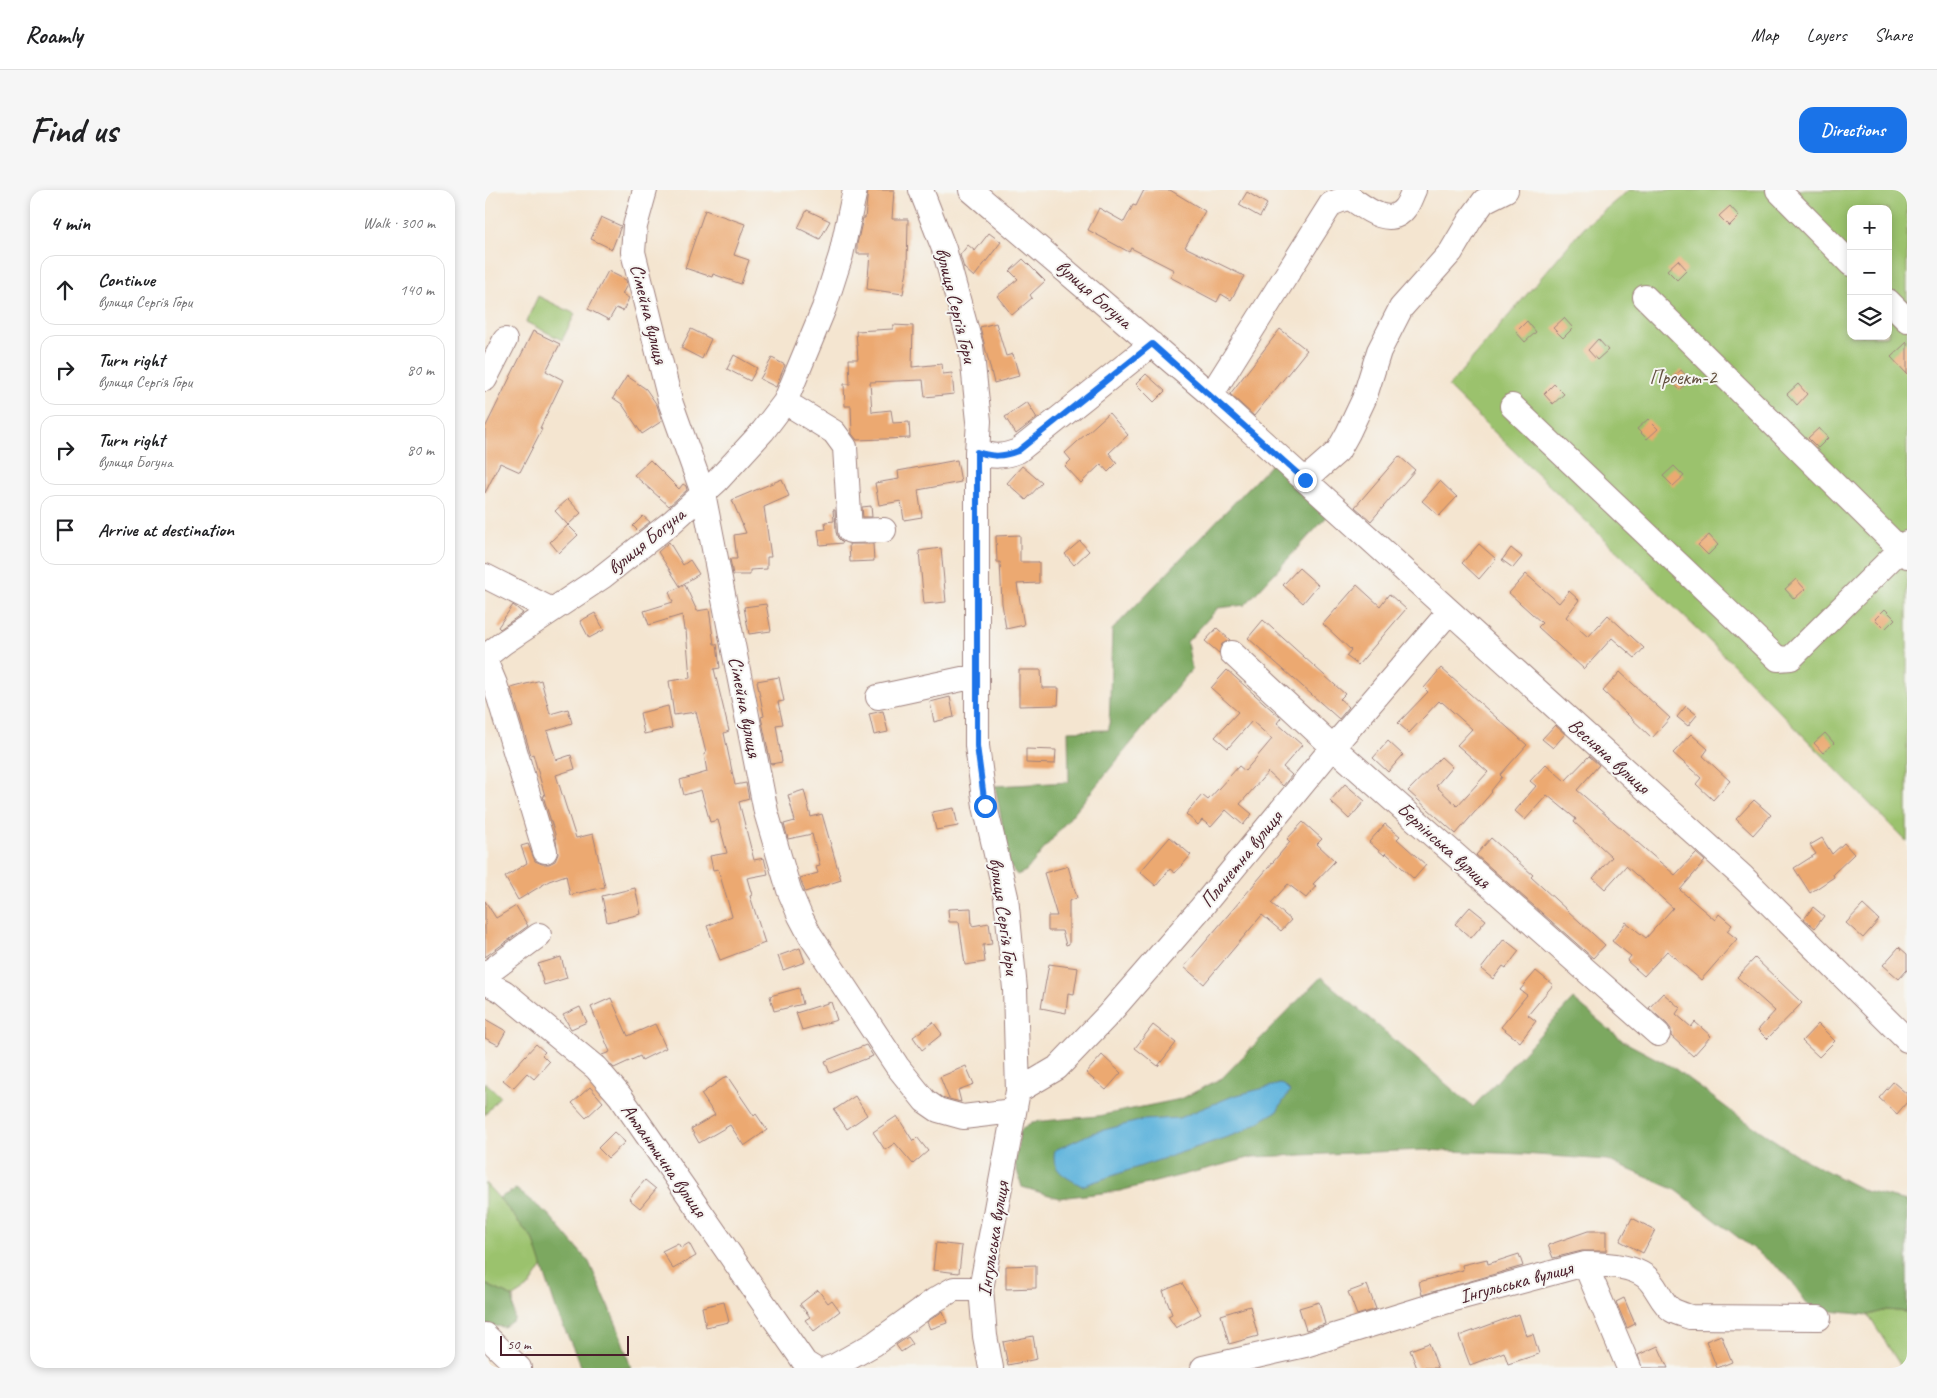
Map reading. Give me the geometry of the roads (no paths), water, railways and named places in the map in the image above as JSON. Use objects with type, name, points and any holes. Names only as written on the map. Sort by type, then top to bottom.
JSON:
[{"type":"street","name":"Сімейна вулиця","points":[[645,190],[635,226],[633,252],[671,404],[703,493],[766,812],[789,890],[810,935],[897,1066],[925,1101],[938,1110],[963,1117],[1016,1101]]},
{"type":"street","name":"вулиця Богуна","points":[[485,659],[552,610],[603,577],[672,522],[717,481],[743,454],[785,402],[824,308],[841,255],[855,190]]},
{"type":"street","name":"вулиця Сергія Гори","points":[[921,190],[944,249],[971,346],[979,421],[977,452],[976,676],[978,755],[985,806],[1006,897],[1015,989],[1016,1101]]},
{"type":"street","name":"вулиця Богуна","points":[[971,190],[1152,344],[1305,480]]},
{"type":"street","points":[[1211,396],[1331,204],[1349,197],[1375,214],[1383,217],[1397,215],[1405,208],[1414,190]]},
{"type":"street","points":[[1305,480],[1338,451],[1364,399],[1379,351],[1401,308],[1451,252],[1484,201],[1506,190]]},
{"type":"street","points":[[1778,190],[1847,260]]},
{"type":"street","points":[[1513,406],[1778,659],[1791,658],[1905,549],[1645,297]]},
{"type":"street","points":[[1892,306],[1907,320]]},
{"type":"street","points":[[485,379],[505,340]]},
{"type":"street","points":[[977,452],[989,456],[1003,457],[1018,451],[1152,344]]},
{"type":"street","points":[[785,402],[834,432],[845,447],[850,531],[884,530]]},
{"type":"street","name":"Весняна вулиця","points":[[1305,480],[1743,877],[1907,1040]]},
{"type":"street","points":[[485,576],[552,610]]},
{"type":"street","name":"Планетна вулиця","points":[[1016,1101],[1057,1068],[1109,1015],[1201,908],[1333,747],[1449,612]]},
{"type":"street","name":"Берлінська вулиця","points":[[1232,654],[1333,747],[1658,1034]]},
{"type":"street","points":[[485,659],[495,684],[545,851]]},
{"type":"street","points":[[879,697],[976,676]]},
{"type":"street","points":[[485,975],[539,935]]},
{"type":"street","name":"Атлантична вулиця","points":[[485,982],[504,992],[597,1068],[625,1104],[805,1363],[813,1368]]},
{"type":"street","name":"Інгульська вулиця","points":[[991,1368],[985,1336],[981,1290],[1016,1101]]},
{"type":"street","points":[[1585,1264],[1629,1368]]},
{"type":"street","name":"Інгульська вулиця","points":[[1203,1368],[1305,1345],[1451,1300],[1585,1264],[1605,1264],[1637,1272],[1645,1276],[1654,1286],[1670,1309],[1690,1316],[1705,1318],[1819,1318]]},
{"type":"street","points":[[829,1368],[874,1344],[935,1300],[954,1289],[981,1290]]},
{"type":"street","points":[[485,1335],[519,1368]]},
{"type":"water","points":[[1280,1084],[1290,1091],[1277,1111],[1242,1132],[1082,1186],[1070,1180],[1057,1168],[1055,1163],[1055,1150],[1092,1133],[1143,1120],[1179,1118],[1233,1096]]},
{"type":"park label","name":"Проект-2","points":[[1683,377]]}]
